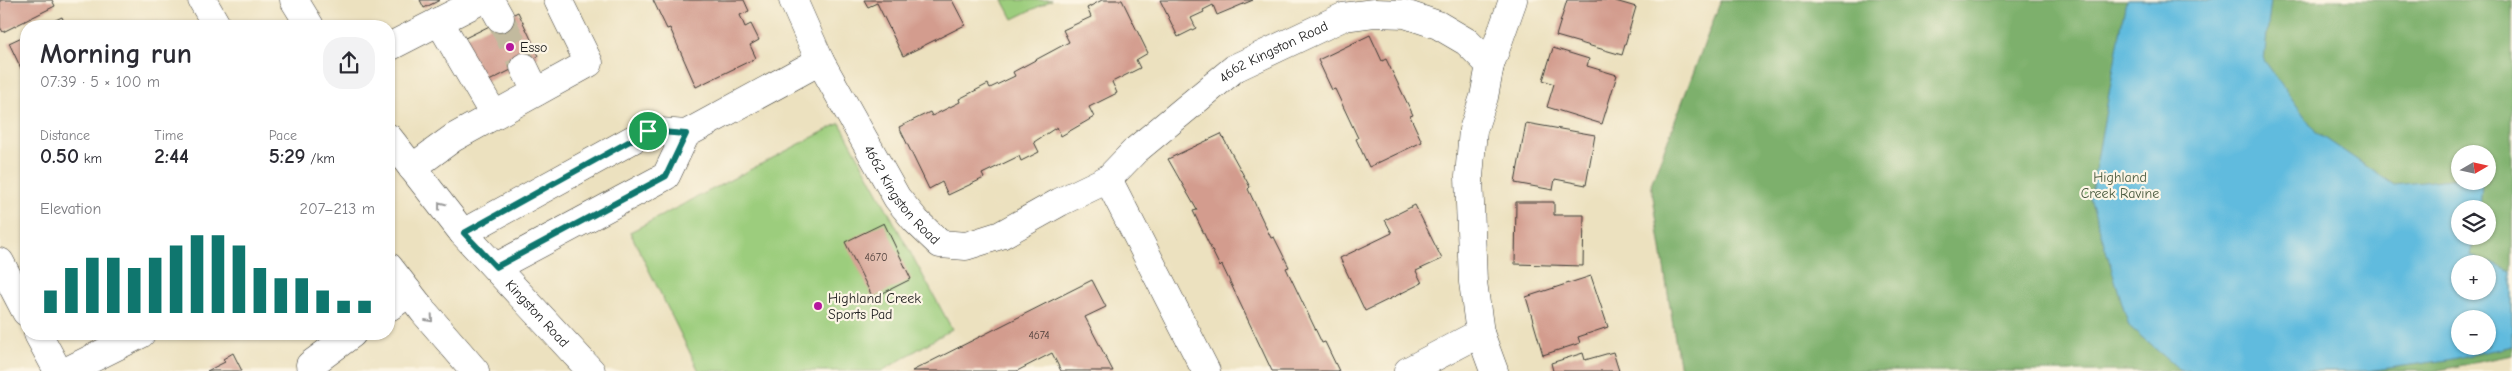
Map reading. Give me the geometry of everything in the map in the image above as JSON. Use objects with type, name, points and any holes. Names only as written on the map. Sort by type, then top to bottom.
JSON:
[{"type":"main road","points":[[202,0],[214,20]]},
{"type":"main road","points":[[294,0],[306,20]]},
{"type":"main road","points":[[412,168],[453,138],[589,63],[558,0]]},
{"type":"main road","name":"4662 Kingston Road","points":[[793,0],[820,60],[897,198],[916,221],[940,244],[966,246],[1001,236],[1060,202],[1108,179],[1136,150],[1235,68],[1343,17],[1374,13],[1405,14],[1438,25],[1467,42],[1490,65]]},
{"type":"main road","points":[[1494,371],[1480,333],[1473,282],[1469,177],[1473,130],[1484,97],[1490,65],[1512,0]]},
{"type":"main road","points":[[395,45],[439,21],[490,6]]},
{"type":"main road","points":[[439,21],[494,115]]},
{"type":"main road","points":[[464,233],[648,131],[686,134],[820,60]]},
{"type":"main road","points":[[524,67],[536,92]]},
{"type":"main road","points":[[496,267],[666,176],[686,134]]},
{"type":"main road","name":"Kingston Road","points":[[395,146],[464,233],[591,371]]},
{"type":"main road","points":[[1108,179],[1206,371]]},
{"type":"main road","points":[[0,262],[20,300]]},
{"type":"main road","points":[[395,287],[399,300],[475,371]]},
{"type":"main road","points":[[1408,371],[1480,333]]},
{"type":"main road","points":[[41,340],[58,371]]},
{"type":"main road","points":[[67,371],[129,340]]},
{"type":"main road","points":[[313,371],[310,365],[344,340]]},
{"type":"green space","points":[[1003,0],[1052,0],[1013,19]]},
{"type":"green space","name":"Highland Creek Ravine","points":[[1721,0],[2512,0],[2512,355],[2434,371],[1680,371],[1651,184]]},
{"type":"green space","points":[[840,123],[952,329],[882,371],[699,371],[630,232]]},
{"type":"water","points":[[2126,0],[2271,0],[2264,60],[2316,132],[2394,185],[2451,179],[2451,190],[2481,190],[2481,200],[2451,200],[2451,245],[2474,245],[2471,255],[2451,255],[2451,300],[2496,300],[2496,265],[2512,272],[2512,346],[2496,350],[2496,310],[2451,310],[2451,355],[2471,355],[2448,360],[2367,371],[2181,371],[2129,326],[2090,198]]},
{"type":"building","points":[[0,0],[52,0],[55,6],[27,20],[20,20],[20,24],[3,32],[0,27]]},
{"type":"building","points":[[420,0],[440,0],[424,8]]},
{"type":"building","points":[[653,0],[744,0],[749,11],[740,15],[745,27],[751,24],[759,40],[750,45],[756,58],[696,87],[670,28],[667,29]]},
{"type":"building","points":[[864,0],[952,0],[965,25],[903,56],[877,3],[868,7]]},
{"type":"building","points":[[1102,0],[1122,0],[1148,53],[1136,60],[1140,68],[1112,82],[1117,93],[1089,107],[1094,117],[1061,136],[1057,127],[1034,142],[1039,152],[1021,161],[1019,156],[982,174],[984,178],[948,195],[942,182],[929,189],[899,127],[930,112],[932,116],[960,102],[959,99],[988,84],[990,88],[1015,76],[1013,72],[1069,42],[1063,30],[1091,17],[1087,8]]},
{"type":"building","points":[[1160,0],[1253,0],[1217,15],[1213,5],[1191,18],[1196,28],[1178,37]]},
{"type":"building","points":[[1567,0],[1612,0],[1636,7],[1622,55],[1556,36]]},
{"type":"building","points":[[518,12],[539,56],[481,85],[459,41]]},
{"type":"building","points":[[1370,35],[1382,61],[1386,59],[1413,115],[1410,116],[1422,142],[1369,167],[1356,139],[1358,138],[1335,89],[1332,90],[1318,60]]},
{"type":"building","points":[[20,38],[20,66],[9,43]]},
{"type":"building","points":[[1553,48],[1589,59],[1587,66],[1617,75],[1602,124],[1547,107],[1554,84],[1543,80]]},
{"type":"building","points":[[1526,123],[1595,135],[1586,185],[1555,179],[1553,190],[1515,183]]},
{"type":"building","points":[[1221,134],[1250,187],[1248,189],[1271,238],[1274,237],[1289,267],[1286,268],[1322,343],[1325,342],[1339,371],[1272,371],[1222,265],[1220,267],[1193,211],[1197,210],[1168,159]]},
{"type":"building","points":[[1516,202],[1554,202],[1554,215],[1584,215],[1583,266],[1515,264]]},
{"type":"building","points":[[1415,205],[1442,259],[1416,271],[1422,283],[1365,311],[1340,258],[1392,233],[1385,220]]},
{"type":"building","points":[[884,223],[911,279],[873,298],[845,242]]},
{"type":"building","points":[[1591,276],[1608,327],[1578,337],[1580,343],[1543,355],[1526,297]]},
{"type":"building","points":[[1092,280],[1106,307],[1085,317],[1113,371],[1061,371],[1052,353],[1017,371],[912,371]]},
{"type":"building","points":[[1613,352],[1619,371],[1553,371],[1551,363],[1583,353],[1585,360]]},
{"type":"building","points":[[233,353],[242,371],[207,371],[225,362],[223,359]]},
{"type":"tunnel","points":[[500,18],[524,67]]},
{"type":"place","name":"Esso","points":[[510,47]]},
{"type":"place","name":"Highland Creek Sports Pad","points":[[818,306]]},
{"type":"route","points":[[648,131],[686,134],[666,176],[496,267],[464,233],[648,131]]}]
